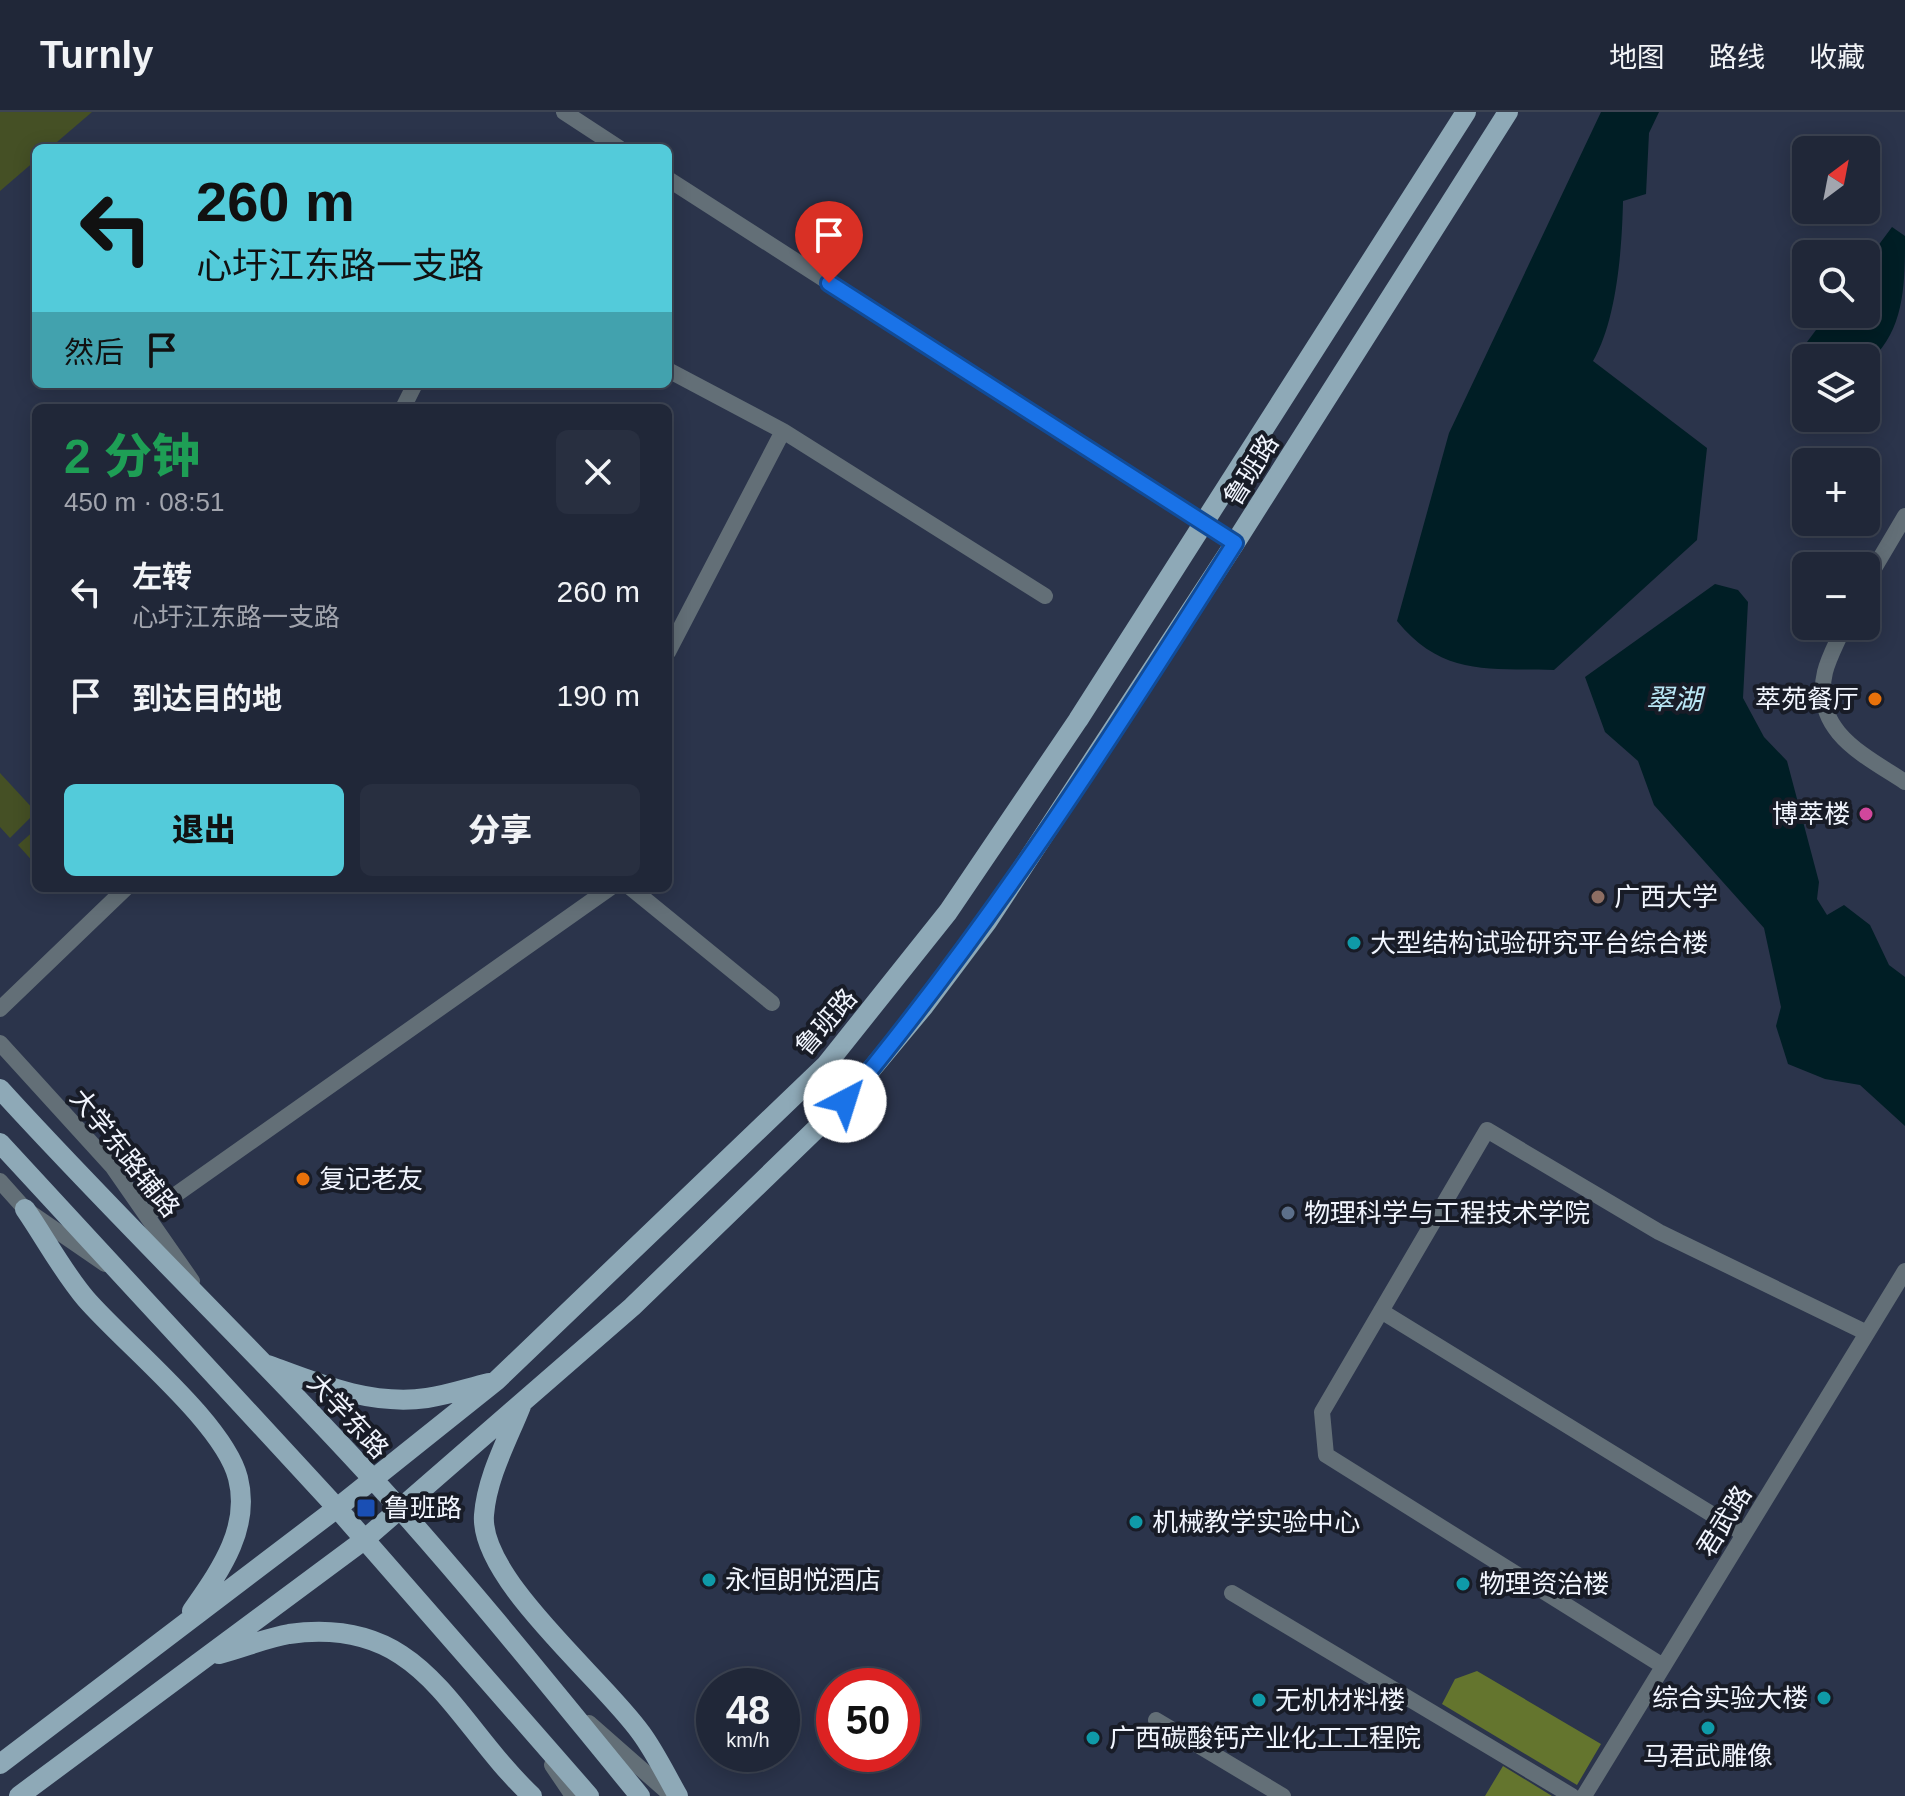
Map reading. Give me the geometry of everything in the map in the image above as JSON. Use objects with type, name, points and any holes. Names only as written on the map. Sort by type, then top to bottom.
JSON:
[{"type":"main road","name":"鲁班路","points":[[0,1764],[337,1508],[496,1381],[826,1065],[948,912],[1078,720],[1466,112]]},
{"type":"main road","name":"鲁班路","points":[[19,1796],[364,1540],[632,1307],[845,1101],[924,1006],[987,922],[1235,543],[1508,112]]},
{"type":"main road","name":"大学东路","points":[[0,1089],[110,1209],[204,1299],[400,1509],[640,1796]]},
{"type":"main road","points":[[0,1143],[337,1508],[589,1796]]},
{"type":"main road","points":[[25,1209],[84,1297],[223,1442],[238,1477],[240,1518],[227,1561],[180,1627]]},
{"type":"main road","points":[[262,1363],[331,1389],[378,1399],[426,1398],[496,1381]]},
{"type":"main road","points":[[523,1403],[492,1476],[484,1516],[487,1544],[505,1577],[641,1733],[678,1796]]},
{"type":"main road","points":[[203,1659],[287,1634],[340,1631],[371,1637],[416,1663],[532,1796]]},
{"type":"street","points":[[564,112],[613,144]]},
{"type":"street","points":[[672,182],[1235,543]]},
{"type":"street","points":[[672,372],[783,431],[1045,596]]},
{"type":"street","points":[[672,644],[783,431]]},
{"type":"street","points":[[1880,558],[1905,516]]},
{"type":"street","points":[[1838,640],[1825,673],[1824,708],[1842,741],[1905,782]]},
{"type":"street","points":[[0,1009],[122,892]]},
{"type":"street","points":[[147,1215],[604,892]]},
{"type":"street","points":[[636,892],[772,1003]]},
{"type":"street","name":"大学东路辅路","points":[[0,1043],[112,1166],[204,1299]]},
{"type":"street","points":[[1663,1666],[1326,1455],[1322,1412],[1487,1130],[1659,1232],[1867,1333]]},
{"type":"street","points":[[0,1181],[25,1209],[121,1276]]},
{"type":"street","name":"君武路","points":[[1584,1796],[1905,1271]]},
{"type":"street","points":[[1381,1311],[1744,1534]]},
{"type":"street","points":[[1232,1593],[1572,1796]]},
{"type":"street","points":[[555,1694],[672,1796]]},
{"type":"street","points":[[522,1720],[573,1796]]},
{"type":"street","points":[[1156,1720],[1283,1796]]},
{"type":"green space","points":[[0,112],[92,112],[55,144],[32,144],[32,163],[0,191]]},
{"type":"green space","points":[[0,773],[32,808],[32,816],[10,838],[0,827]]},
{"type":"green space","points":[[32,833],[32,861],[18,845]]},
{"type":"green space","points":[[1477,1671],[1601,1744],[1577,1785],[1442,1704],[1455,1679]]},
{"type":"green space","points":[[1503,1766],[1552,1796],[1485,1796]]},
{"type":"water","points":[[1601,112],[1659,112],[1649,133],[1646,194],[1623,201],[1613,305],[1593,361],[1707,448],[1697,540],[1554,670],[1468,666],[1432,652],[1397,621],[1449,433]]},
{"type":"water","points":[[1892,227],[1905,236],[1900,307],[1889,338],[1880,351],[1880,344],[1806,344],[1818,328],[1880,328],[1880,243]]},
{"type":"water","name":"翠湖","points":[[1715,584],[1738,590],[1748,602],[1743,698],[1764,737],[1787,761],[1819,882],[1817,899],[1827,915],[1844,905],[1870,925],[1889,965],[1905,977],[1905,1126],[1860,1085],[1825,1079],[1788,1064],[1776,1026],[1781,1007],[1764,928],[1654,805],[1638,761],[1605,732],[1585,677]]},
{"type":"place","name":"萃苑餐厅","points":[[1875,699]]},
{"type":"place","name":"博萃楼","points":[[1866,814]]},
{"type":"place","name":"广西大学","points":[[1598,897]]},
{"type":"place","name":"大型结构试验研究平台综合楼","points":[[1354,943]]},
{"type":"place","name":"复记老友","points":[[303,1179]]},
{"type":"place","name":"物理科学与工程技术学院","points":[[1288,1213]]},
{"type":"place","name":"鲁班路","points":[[366,1508]]},
{"type":"place","name":"机械教学实验中心","points":[[1136,1522]]},
{"type":"place","name":"永恒朗悦酒店","points":[[709,1580]]},
{"type":"place","name":"物理资治楼","points":[[1463,1584]]},
{"type":"place","name":"综合实验大楼","points":[[1824,1698]]},
{"type":"place","name":"无机材料楼","points":[[1259,1700]]},
{"type":"place","name":"马君武雕像","points":[[1708,1728]]},
{"type":"place","name":"广西碳酸钙产业化工工程院","points":[[1093,1738]]},
{"type":"route","points":[[829,283],[1235,543],[987,922],[924,1006],[845,1101]]}]
